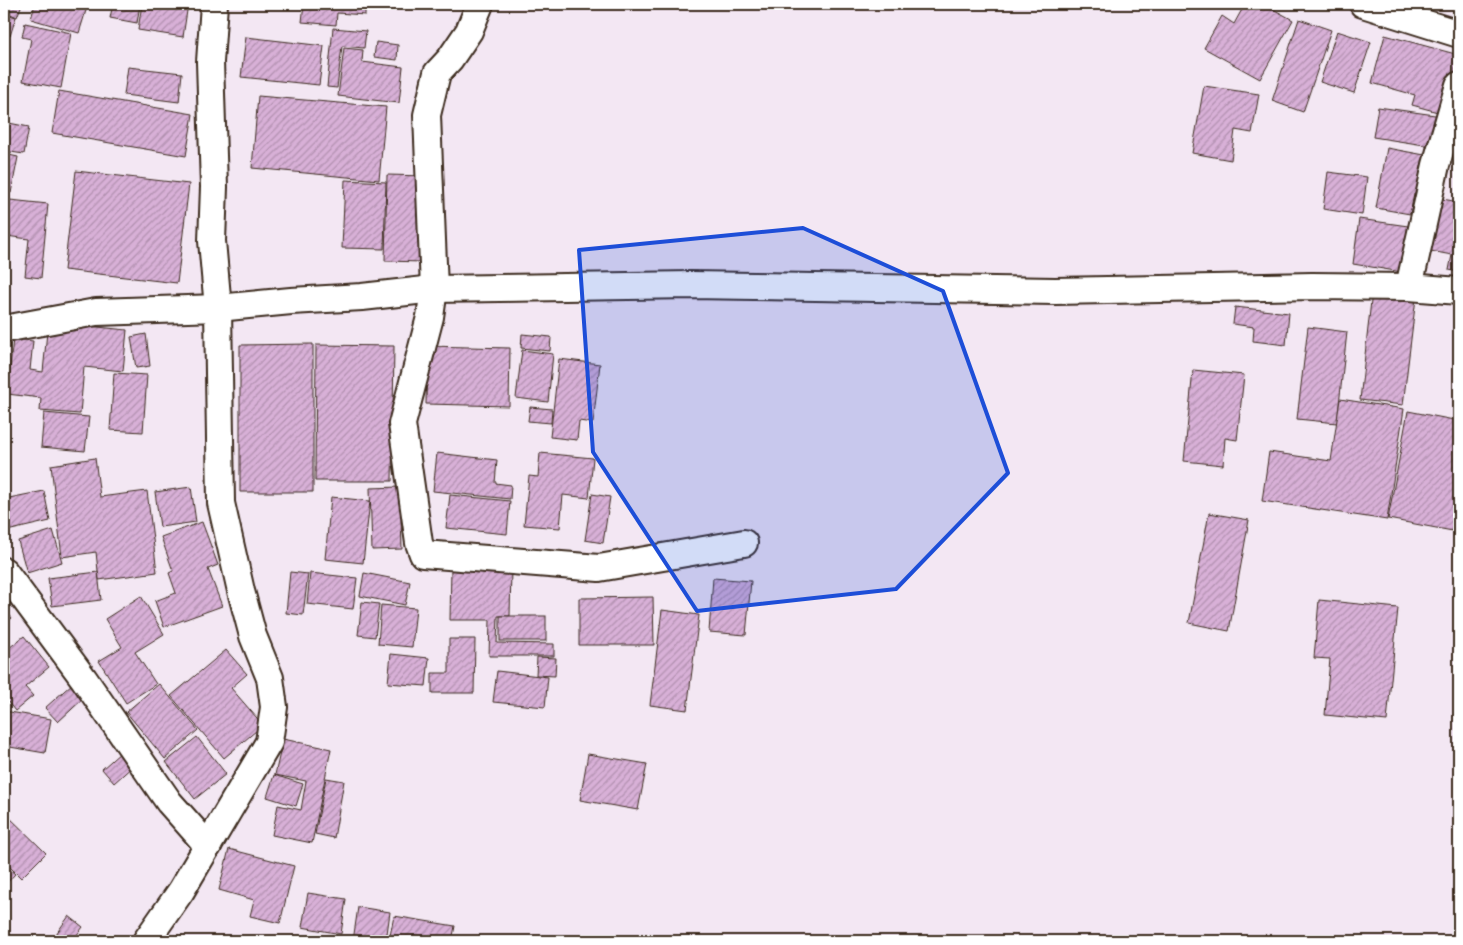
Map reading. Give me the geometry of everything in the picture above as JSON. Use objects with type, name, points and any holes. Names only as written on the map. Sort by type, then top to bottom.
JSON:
[{"type":"street","points":[[146,941],[181,891],[269,742],[274,707],[270,678],[253,636],[221,503],[218,308],[212,241],[214,187],[210,62],[214,4]]},
{"type":"street","points":[[480,4],[468,31],[450,59],[437,73],[427,115],[434,290],[430,317],[402,424],[419,543],[423,554],[599,568],[744,543]]},
{"type":"street","points":[[1363,4],[1459,34]]},
{"type":"street","points":[[1409,287],[1436,165],[1459,86]]},
{"type":"street","points":[[4,329],[96,312],[218,308],[434,290],[691,285],[1055,291],[1312,286],[1409,287],[1459,291]]},
{"type":"street","points":[[4,571],[84,679],[169,802],[208,846]]},
{"type":"highlighted area","points":[[803,228],[943,291],[1008,473],[896,589],[697,611],[593,452],[579,250]]},
{"type":"building","points":[[4,4],[22,4],[17,17],[4,11]]},
{"type":"building","points":[[35,4],[88,4],[79,33],[31,19]]},
{"type":"building","points":[[113,4],[140,4],[137,23],[110,18]]},
{"type":"building","points":[[142,4],[188,4],[183,37],[138,30]]},
{"type":"building","points":[[304,4],[365,4],[365,15],[337,13],[336,25],[302,22]]},
{"type":"building","points":[[1245,4],[1264,4],[1293,20],[1260,79],[1204,48],[1222,16],[1234,24]]},
{"type":"building","points":[[4,13],[16,17],[10,36],[4,34]]},
{"type":"building","points":[[1299,19],[1331,30],[1303,112],[1272,101]]},
{"type":"building","points":[[25,23],[71,33],[61,88],[23,81],[31,39],[22,37]]},
{"type":"building","points":[[333,28],[366,31],[364,48],[342,46],[337,88],[327,87]]},
{"type":"building","points":[[1337,31],[1371,42],[1354,93],[1320,82]]},
{"type":"building","points":[[1385,35],[1459,55],[1445,114],[1412,105],[1415,95],[1372,83]]},
{"type":"building","points":[[246,37],[324,46],[319,85],[241,77]]},
{"type":"building","points":[[376,42],[398,45],[397,60],[374,57]]},
{"type":"building","points":[[344,48],[363,50],[362,62],[403,67],[399,103],[338,96]]},
{"type":"building","points":[[128,67],[182,73],[179,102],[124,95]]},
{"type":"building","points":[[1204,86],[1259,94],[1252,133],[1235,130],[1231,160],[1192,153]]},
{"type":"building","points":[[59,91],[193,114],[186,156],[52,133]]},
{"type":"building","points":[[258,96],[386,107],[379,180],[252,168]]},
{"type":"building","points":[[1378,107],[1442,116],[1437,147],[1373,137]]},
{"type":"building","points":[[4,122],[29,127],[24,154],[4,151]]},
{"type":"building","points":[[1387,148],[1430,156],[1423,195],[1414,194],[1410,214],[1376,208]]},
{"type":"building","points":[[4,154],[18,157],[11,193],[4,191]]},
{"type":"building","points":[[76,171],[189,184],[177,283],[64,270]]},
{"type":"building","points":[[1328,172],[1367,177],[1362,215],[1323,209]]},
{"type":"building","points":[[387,175],[426,176],[423,262],[385,261]]},
{"type":"building","points":[[345,180],[386,182],[384,249],[342,248]]},
{"type":"building","points":[[4,192],[9,193],[4,233]]},
{"type":"building","points":[[1431,197],[1459,202],[1459,272],[1449,270],[1452,255],[1420,249]]},
{"type":"building","points":[[10,200],[48,204],[41,278],[25,276],[29,239],[6,236]]},
{"type":"building","points":[[1359,219],[1415,227],[1408,273],[1353,264]]},
{"type":"building","points":[[4,268],[7,288],[4,289]]},
{"type":"building","points":[[1372,292],[1416,298],[1403,405],[1360,400]]},
{"type":"building","points":[[1235,307],[1289,313],[1286,345],[1253,341],[1254,327],[1233,324]]},
{"type":"building","points":[[48,322],[127,330],[123,371],[84,367],[80,414],[40,411],[41,398],[7,394],[13,339],[33,341],[30,370],[43,372]]},
{"type":"building","points":[[1308,327],[1347,332],[1337,423],[1297,419]]},
{"type":"building","points":[[146,334],[150,366],[136,368],[131,337]]},
{"type":"building","points":[[522,334],[551,337],[550,351],[521,348]]},
{"type":"building","points":[[313,344],[313,492],[240,492],[240,345]]},
{"type":"building","points":[[316,345],[394,346],[392,481],[315,481]]},
{"type":"building","points":[[427,346],[510,348],[509,406],[426,404]]},
{"type":"building","points":[[522,350],[553,354],[548,402],[516,398]]},
{"type":"building","points":[[559,359],[600,364],[593,423],[579,421],[577,440],[550,437]]},
{"type":"building","points":[[1193,370],[1244,375],[1237,440],[1225,438],[1223,465],[1184,461]]},
{"type":"building","points":[[114,373],[147,375],[143,432],[110,430]]},
{"type":"building","points":[[1340,399],[1404,409],[1387,520],[1262,501],[1269,452],[1331,461]]},
{"type":"building","points":[[4,405],[8,421],[4,422]]},
{"type":"building","points":[[530,407],[552,409],[551,423],[528,421]]},
{"type":"building","points":[[1408,411],[1459,421],[1458,532],[1388,519]]},
{"type":"building","points":[[44,413],[89,417],[85,451],[41,447]]},
{"type":"building","points":[[437,453],[497,460],[495,483],[511,485],[510,499],[433,491]]},
{"type":"building","points":[[540,453],[593,458],[589,498],[563,495],[560,528],[524,525],[529,476],[538,477]]},
{"type":"building","points":[[95,458],[100,497],[147,491],[157,572],[99,580],[96,552],[62,557],[51,465]]},
{"type":"building","points":[[191,487],[196,522],[160,527],[155,492]]},
{"type":"building","points":[[400,487],[402,549],[372,550],[370,488]]},
{"type":"building","points":[[44,491],[50,521],[7,531],[4,516],[4,499]]},
{"type":"building","points":[[592,494],[610,497],[603,543],[585,540]]},
{"type":"building","points":[[450,495],[510,501],[507,534],[446,528]]},
{"type":"building","points":[[331,497],[370,501],[363,563],[325,559]]},
{"type":"building","points":[[1209,513],[1249,520],[1229,631],[1189,623]]},
{"type":"building","points":[[202,522],[218,565],[208,569],[222,606],[164,627],[155,601],[176,593],[169,573],[173,571],[161,537]]},
{"type":"building","points":[[53,530],[62,562],[27,573],[18,541]]},
{"type":"building","points":[[451,568],[511,569],[510,616],[498,616],[497,643],[554,644],[554,656],[489,656],[490,620],[450,620]]},
{"type":"building","points":[[98,572],[101,600],[52,606],[48,578]]},
{"type":"building","points":[[290,572],[308,574],[303,615],[286,613]]},
{"type":"building","points":[[310,573],[357,578],[353,609],[307,604]]},
{"type":"building","points":[[364,573],[410,582],[405,605],[360,596]]},
{"type":"building","points":[[713,578],[751,581],[746,635],[709,632]]},
{"type":"building","points":[[141,596],[164,634],[135,652],[156,684],[126,703],[99,661],[122,647],[105,619]]},
{"type":"building","points":[[653,597],[654,645],[579,645],[579,598]]},
{"type":"building","points":[[1319,600],[1398,608],[1387,721],[1325,715],[1330,659],[1314,658]]},
{"type":"building","points":[[362,602],[379,604],[375,637],[358,635]]},
{"type":"building","points":[[381,605],[416,608],[412,647],[378,644]]},
{"type":"building","points":[[4,609],[12,618],[4,625]]},
{"type":"building","points":[[662,610],[699,615],[687,710],[650,705]]},
{"type":"building","points":[[500,616],[546,616],[546,641],[500,641]]},
{"type":"building","points":[[24,636],[49,667],[25,687],[33,696],[15,711],[4,697],[4,652]]},
{"type":"building","points":[[449,639],[475,639],[474,693],[432,693],[432,673],[449,673]]},
{"type":"building","points":[[226,650],[247,674],[231,688],[263,725],[224,758],[171,696]]},
{"type":"building","points":[[391,654],[429,658],[426,686],[388,683]]},
{"type":"building","points":[[537,657],[556,658],[555,676],[536,675]]},
{"type":"building","points":[[497,671],[548,677],[545,707],[493,702]]},
{"type":"building","points":[[73,683],[85,697],[58,722],[45,708]]},
{"type":"building","points":[[159,684],[198,730],[165,759],[126,712]]},
{"type":"building","points":[[4,711],[51,719],[45,753],[4,746]]},
{"type":"building","points":[[197,737],[226,774],[195,799],[166,762]]},
{"type":"building","points":[[283,739],[331,749],[312,843],[272,835],[278,805],[301,810],[306,781],[275,775]]},
{"type":"building","points":[[121,752],[133,766],[114,783],[102,769]]},
{"type":"building","points":[[588,754],[647,764],[638,810],[580,800]]},
{"type":"building","points":[[274,775],[303,784],[296,806],[267,797]]},
{"type":"building","points":[[326,778],[344,781],[334,838],[315,834]]},
{"type":"building","points":[[4,812],[46,853],[21,878],[4,861]]},
{"type":"building","points":[[229,849],[294,866],[280,923],[250,916],[254,900],[219,890]]},
{"type":"building","points":[[4,864],[15,874],[4,886]]},
{"type":"building","points":[[308,893],[346,899],[341,934],[302,927]]},
{"type":"building","points":[[358,907],[390,912],[386,941],[353,941]]},
{"type":"building","points":[[69,916],[83,927],[72,941],[65,941],[56,934]]},
{"type":"building","points":[[394,916],[455,926],[452,941],[389,941]]}]
